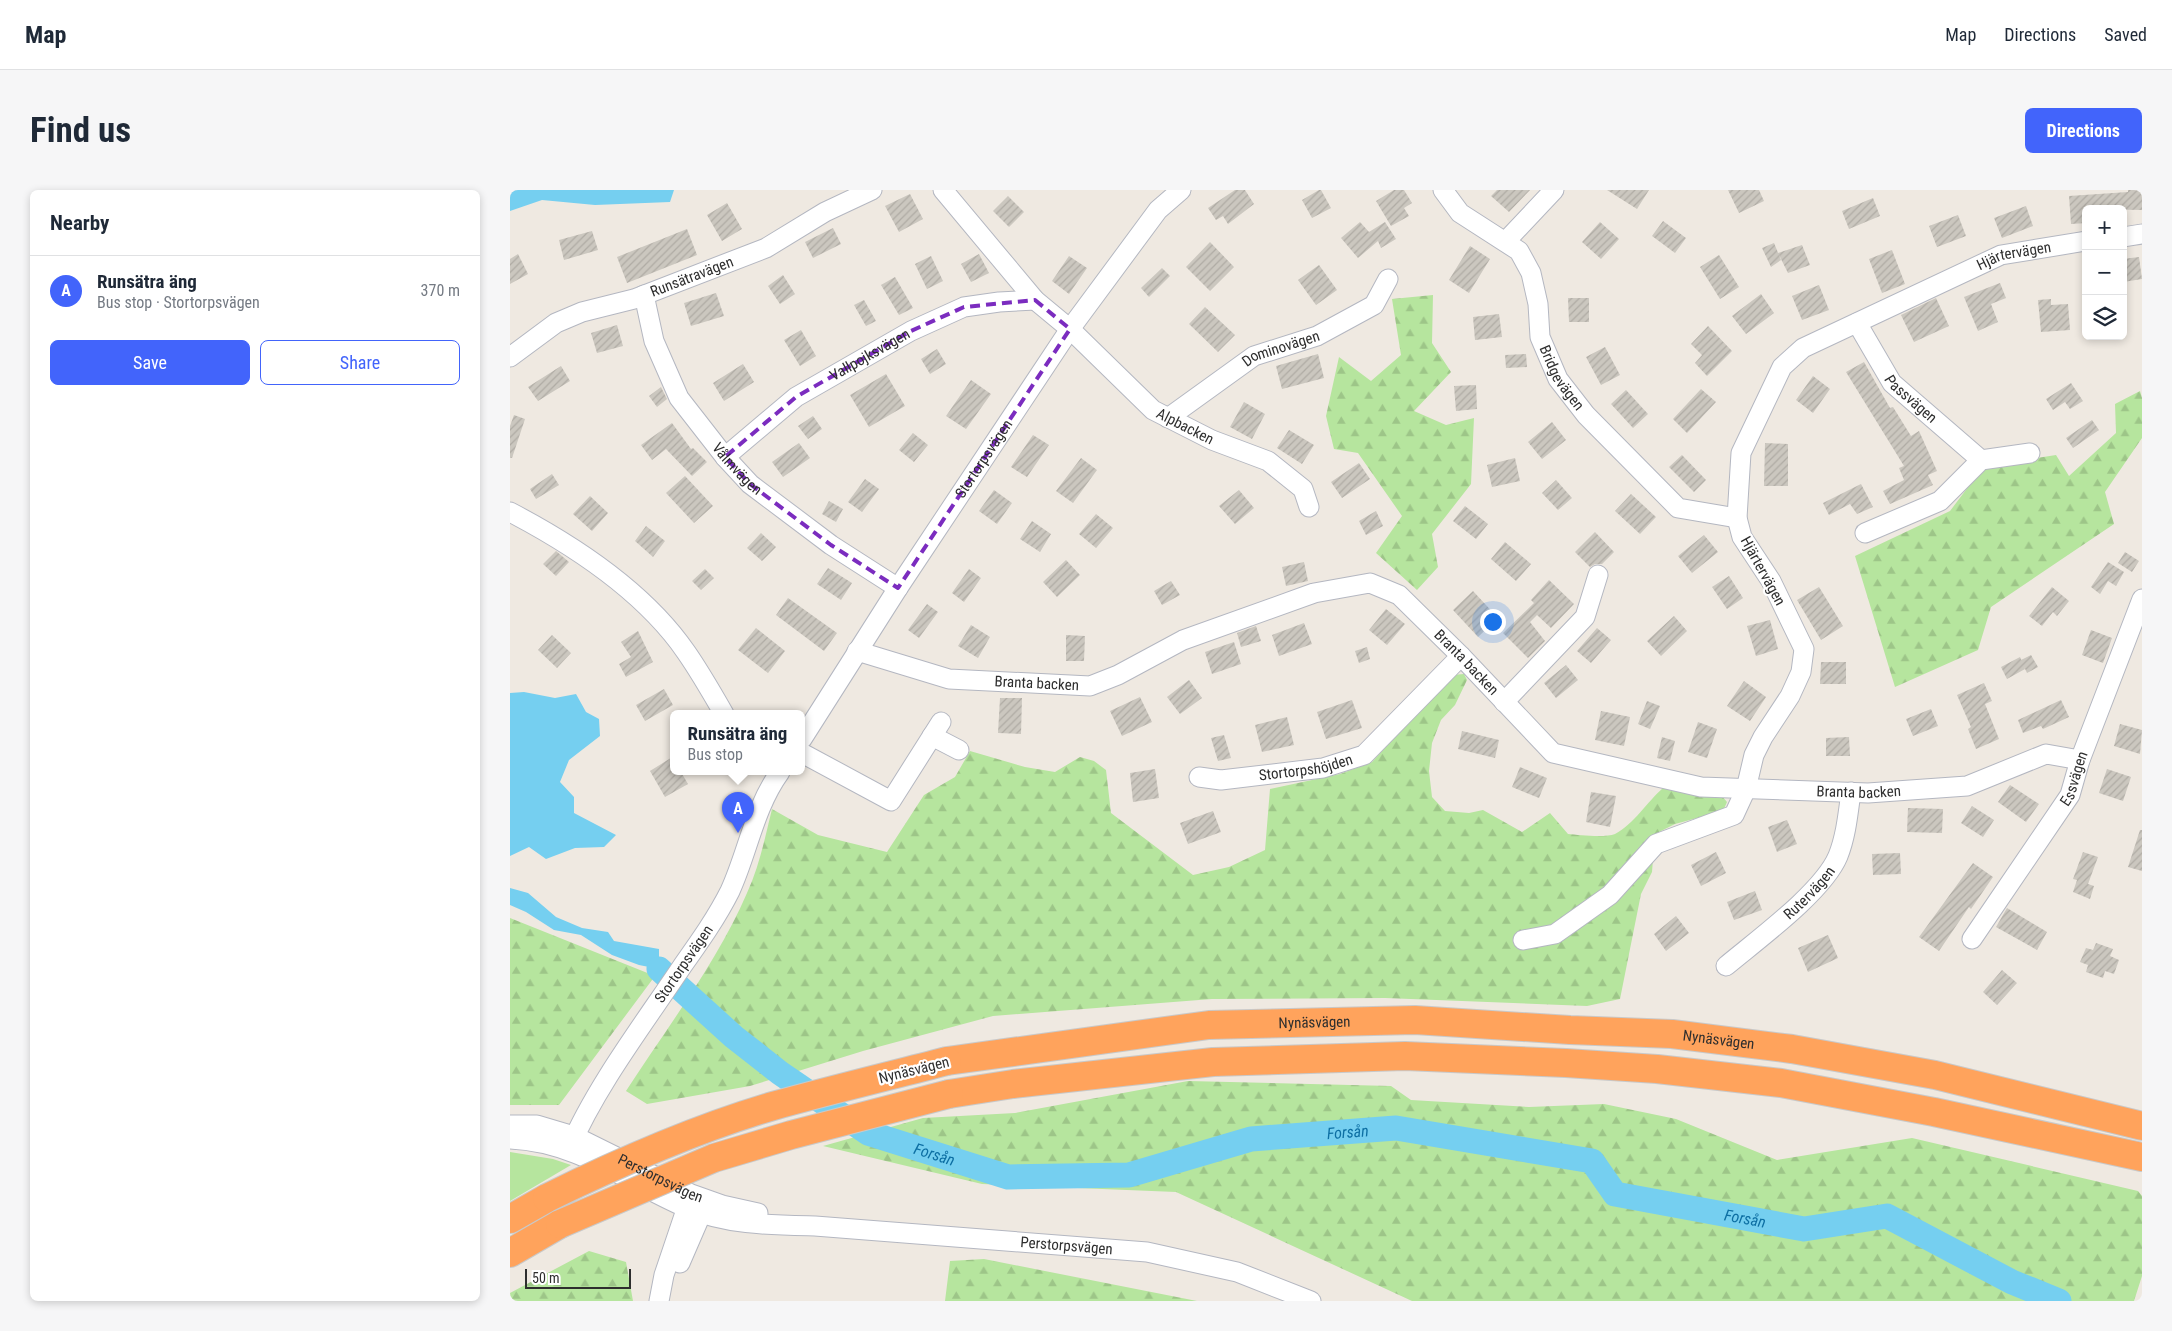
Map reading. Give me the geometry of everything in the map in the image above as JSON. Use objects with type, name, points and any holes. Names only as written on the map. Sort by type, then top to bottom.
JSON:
[{"type":"highway","name":"Nynäsvägen","points":[[510,1219],[616,1164],[711,1127],[773,1106],[947,1061],[1209,1025],[1415,1020],[1570,1030],[1672,1034],[1792,1049],[1935,1074],[2142,1126]]},
{"type":"highway","points":[[510,1253],[560,1224],[714,1158],[791,1135],[949,1094],[1013,1084],[1213,1062],[1405,1056],[1566,1063],[1657,1070],[1781,1083],[1934,1112],[2142,1157]]},
{"type":"street","name":"Runsätravägen","points":[[510,356],[556,323],[582,312],[644,295],[766,248],[825,212],[872,190]]},
{"type":"street","points":[[943,190],[1035,300],[1070,329]]},
{"type":"street","name":"Stortorpsvägen","points":[[805,734],[898,588],[1070,329],[1158,210],[1181,190]]},
{"type":"street","name":"Bridgevägen","points":[[1443,190],[1460,213],[1519,251],[1531,273],[1538,304],[1540,337],[1558,379],[1586,415],[1678,508],[1737,518]]},
{"type":"street","points":[[1506,241],[1554,190]]},
{"type":"street","points":[[2127,236],[2142,234]]},
{"type":"street","name":"Hjärtervägen","points":[[1523,940],[1555,934],[1610,894],[1656,844],[1734,815],[1746,789],[1754,756],[1763,737],[1790,696],[1801,672],[1804,649],[1771,581],[1742,537],[1737,518],[1741,453],[1782,367],[1802,348],[1857,323],[1896,302],[1937,286],[2001,255],[2082,242]]},
{"type":"street","name":"Dominovägen","points":[[1168,418],[1254,356],[1317,336],[1374,305],[1388,279]]},
{"type":"street","name":"Vålmvägen","points":[[644,295],[654,341],[679,398],[726,457],[750,484],[831,545],[898,588]]},
{"type":"street","name":"Vallpojksvägen","points":[[726,457],[796,397],[911,331],[964,307],[999,302],[1035,300]]},
{"type":"street","name":"Passvägen","points":[[1857,323],[1892,383],[1981,460]]},
{"type":"street","name":"Alpbacken","points":[[1070,329],[1153,410],[1212,440],[1268,461],[1303,489],[1309,506]]},
{"type":"street","points":[[1865,533],[1940,501],[1981,460],[2030,453]]},
{"type":"street","points":[[510,512],[574,550],[620,583],[660,620],[686,651],[722,710]]},
{"type":"street","points":[[1504,702],[1585,616],[1598,575]]},
{"type":"street","name":"Branta backen","points":[[857,651],[949,678],[1090,686],[1118,675],[1192,637],[1314,593],[1370,583],[1399,596],[1461,656],[1552,753],[1700,787],[1851,792],[1967,786],[2046,754],[2080,760]]},
{"type":"street","name":"Essvägen","points":[[1972,939],[2070,795],[2080,760],[2142,599]]},
{"type":"street","name":"Stortorpshöjden","points":[[1199,776],[1221,780],[1323,768],[1364,755],[1461,656]]},
{"type":"street","points":[[805,755],[891,801],[937,729],[960,750]]},
{"type":"street","name":"Stortorpsvägen","points":[[572,1142],[648,1018],[705,933],[730,890],[774,775]]},
{"type":"street","name":"Rutervägen","points":[[1726,966],[1785,918],[1826,878],[1838,857],[1848,820],[1851,792]]},
{"type":"street","name":"Perstorpsvägen","points":[[510,1125],[537,1125],[697,1204],[815,1226],[1147,1252],[1236,1272],[1311,1301]]},
{"type":"street","name":"Perstorpsvägen","points":[[510,1139],[572,1142]]},
{"type":"street","points":[[658,1301],[664,1275],[697,1204]]},
{"type":"street","points":[[669,1301],[673,1280],[697,1204]]},
{"type":"highlighted area","points":[[1035,300],[1070,329],[898,588],[831,545],[750,484],[725,457],[796,397],[911,331],[964,307]]},
{"type":"green space","points":[[1433,295],[1432,343],[1451,372],[1414,411],[1446,425],[1474,418],[1471,484],[1432,534],[1438,567],[1417,590],[1376,553],[1402,516],[1358,453],[1334,449],[1326,416],[1339,357],[1371,381],[1401,355],[1392,299]]},
{"type":"green space","points":[[2140,391],[2142,398],[2142,438],[2105,492],[2114,524],[1991,607],[1978,650],[1895,687],[1855,556],[1950,511],[1984,466],[2056,455],[2069,476],[2116,433],[2115,404]]},
{"type":"green space","points":[[1464,674],[1467,680],[1455,705],[1441,720],[1432,743],[1429,771],[1432,797],[1445,811],[1469,813],[1483,810],[1522,832],[1550,813],[1568,834],[1605,836],[1622,830],[1663,788],[1696,794],[1721,795],[1727,802],[1723,811],[1675,824],[1655,834],[1652,872],[1641,894],[1620,999],[1587,1006],[1385,998],[1212,999],[993,1016],[863,1051],[750,1086],[647,1104],[626,1091],[707,969],[735,918],[755,873],[772,809],[818,835],[887,852],[924,795],[955,777],[970,751],[1025,767],[1055,772],[1080,757],[1094,761],[1106,770],[1111,813],[1193,875],[1229,867],[1265,850],[1270,789],[1340,774],[1372,762],[1452,675]]},
{"type":"green space","points":[[510,918],[655,976],[559,1105],[510,1105]]},
{"type":"green space","points":[[1188,1081],[1391,1086],[1411,1100],[1529,1107],[1604,1104],[1676,1119],[1777,1160],[1912,1138],[2138,1191],[2142,1196],[2142,1276],[2134,1301],[1412,1301],[1176,1192],[982,1184],[823,1146],[923,1118],[1015,1113]]},
{"type":"green space","points":[[510,1152],[553,1159],[571,1165],[510,1201]]},
{"type":"green space","points":[[589,1251],[626,1262],[633,1301],[510,1301],[510,1293]]},
{"type":"green space","points":[[984,1259],[1197,1301],[945,1301],[950,1261]]},
{"type":"water","points":[[510,190],[674,190],[670,202],[595,205],[542,200],[510,211]]},
{"type":"water","points":[[524,692],[555,698],[576,694],[586,712],[599,719],[600,736],[569,760],[560,782],[574,797],[574,813],[616,835],[604,847],[575,848],[546,859],[529,847],[510,856],[510,693]]},
{"type":"water","points":[[510,888],[528,893],[556,917],[582,928],[608,932],[614,941],[659,949],[659,969],[639,965],[612,955],[581,935],[554,930],[526,912],[510,905]]},
{"type":"building","points":[[1235,190],[1245,190],[1254,204],[1228,224],[1223,216],[1216,220],[1208,208]]},
{"type":"building","points":[[1321,190],[1331,208],[1312,218],[1302,200]]},
{"type":"building","points":[[1394,190],[1404,190],[1412,203],[1404,208],[1409,216],[1391,226],[1376,201]]},
{"type":"building","points":[[1497,190],[1530,190],[1509,212],[1491,196]]},
{"type":"building","points":[[1607,190],[1649,190],[1637,209]]},
{"type":"building","points":[[1728,190],[1759,190],[1764,201],[1739,213]]},
{"type":"building","points":[[2128,190],[2142,190],[2142,210],[2127,210],[2127,205],[2082,205],[2082,223],[2071,224],[2069,196],[2128,192]]},
{"type":"building","points":[[910,194],[923,219],[899,232],[885,206]]},
{"type":"building","points":[[1008,196],[1024,212],[1009,227],[993,211]]},
{"type":"building","points":[[1873,198],[1880,216],[1849,229],[1842,211]]},
{"type":"building","points":[[727,203],[742,229],[722,241],[707,215]]},
{"type":"building","points":[[2026,206],[2033,226],[2002,238],[1994,218]]},
{"type":"building","points":[[1958,215],[1966,236],[1937,247],[1929,226]]},
{"type":"building","points":[[1663,221],[1686,238],[1675,253],[1652,236]]},
{"type":"building","points":[[1360,222],[1369,232],[1385,222],[1396,239],[1381,248],[1378,241],[1358,258],[1341,238]]},
{"type":"building","points":[[1600,222],[1619,239],[1601,259],[1582,242]]},
{"type":"building","points":[[833,228],[841,244],[813,258],[805,242]]},
{"type":"building","points":[[687,229],[697,255],[627,283],[617,257]]},
{"type":"building","points":[[592,231],[598,250],[564,260],[559,240]]},
{"type":"building","points":[[1210,242],[1234,267],[1210,291],[1186,267]]},
{"type":"building","points":[[1774,243],[1781,260],[1771,267],[1762,248]]},
{"type":"building","points":[[1802,245],[1810,265],[1788,273],[1778,253]]},
{"type":"building","points":[[1470,246],[1490,259],[1469,293],[1449,280]]},
{"type":"building","points":[[1892,250],[1905,284],[1882,293],[1869,259]]},
{"type":"building","points":[[518,254],[528,274],[510,284],[510,259]]},
{"type":"building","points":[[979,254],[989,273],[971,282],[961,264]]},
{"type":"building","points":[[1719,255],[1739,287],[1720,299],[1700,267]]},
{"type":"building","points":[[931,256],[943,281],[927,289],[915,264]]},
{"type":"building","points":[[1069,256],[1087,268],[1069,294],[1052,281]]},
{"type":"building","points":[[2139,257],[2142,279],[2127,281],[2127,258]]},
{"type":"building","points":[[1319,265],[1337,290],[1316,305],[1298,280]]},
{"type":"building","points":[[1162,268],[1170,276],[1149,297],[1141,288]]},
{"type":"building","points":[[783,275],[795,294],[780,304],[768,286]]},
{"type":"building","points":[[895,277],[913,308],[899,315],[881,285]]},
{"type":"building","points":[[2000,283],[2006,298],[1991,304],[1998,322],[1978,331],[1964,297]]},
{"type":"building","points":[[1819,285],[1829,310],[1802,320],[1792,296]]},
{"type":"building","points":[[716,293],[724,316],[691,326],[684,303]]},
{"type":"building","points":[[1761,294],[1774,313],[1746,334],[1732,316]]},
{"type":"building","points":[[1568,298],[1589,298],[1589,322],[1569,322]]},
{"type":"building","points":[[1936,298],[1949,326],[1914,342],[1901,315]]},
{"type":"building","points":[[2051,299],[2051,305],[2068,304],[2070,330],[2041,332],[2038,300]]},
{"type":"building","points":[[864,300],[876,321],[866,326],[854,305]]},
{"type":"building","points":[[1205,307],[1235,335],[1218,352],[1189,324]]},
{"type":"building","points":[[1499,314],[1502,337],[1475,340],[1473,317]]},
{"type":"building","points":[[617,325],[623,346],[597,353],[591,333]]},
{"type":"building","points":[[1708,326],[1732,351],[1707,376],[1695,363],[1702,355],[1691,344]]},
{"type":"building","points":[[801,330],[816,356],[800,366],[784,340]]},
{"type":"building","points":[[1605,347],[1620,375],[1601,385],[1586,357]]},
{"type":"building","points":[[937,349],[946,364],[930,374],[921,359]]},
{"type":"building","points":[[1318,354],[1324,378],[1282,389],[1276,366]]},
{"type":"building","points":[[1526,354],[1527,367],[1506,368],[1505,355]]},
{"type":"building","points":[[1864,362],[1890,408],[1893,407],[1911,436],[1919,431],[1937,471],[1928,475],[1933,485],[1890,504],[1883,491],[1904,480],[1899,468],[1904,466],[1846,372]]},
{"type":"building","points":[[743,364],[754,382],[724,401],[713,383]]},
{"type":"building","points":[[561,366],[570,381],[538,401],[528,387]]},
{"type":"building","points":[[886,374],[905,406],[869,427],[850,395]]},
{"type":"building","points":[[1813,376],[1830,389],[1813,413],[1796,400]]},
{"type":"building","points":[[971,380],[991,394],[966,429],[946,416]]},
{"type":"building","points":[[2071,383],[2083,401],[2070,409],[2065,402],[2053,410],[2046,399]]},
{"type":"building","points":[[1476,385],[1477,409],[1456,411],[1454,386]]},
{"type":"building","points":[[661,387],[667,399],[657,407],[649,396]]},
{"type":"building","points":[[1701,389],[1716,402],[1687,433],[1673,419]]},
{"type":"building","points":[[1626,390],[1648,414],[1633,428],[1611,404]]},
{"type":"building","points":[[1244,402],[1265,414],[1252,439],[1230,427]]},
{"type":"building","points":[[514,415],[525,419],[512,458],[510,458],[510,426]]},
{"type":"building","points":[[813,416],[822,429],[808,439],[798,426]]},
{"type":"building","points":[[2092,420],[2099,430],[2073,448],[2066,438]]},
{"type":"building","points":[[1552,422],[1566,440],[1542,459],[1528,442]]},
{"type":"building","points":[[672,423],[691,449],[693,448],[707,462],[692,476],[666,449],[652,460],[641,445]]},
{"type":"building","points":[[1289,430],[1314,445],[1302,464],[1277,448]]},
{"type":"building","points":[[913,433],[928,445],[914,462],[899,450]]},
{"type":"building","points":[[1033,435],[1049,445],[1027,477],[1011,467]]},
{"type":"building","points":[[799,443],[810,458],[783,477],[772,462]]},
{"type":"building","points":[[1765,443],[1788,444],[1788,486],[1764,486]]},
{"type":"building","points":[[1682,455],[1706,480],[1694,492],[1669,467]]},
{"type":"building","points":[[1081,458],[1097,470],[1073,503],[1056,491]]},
{"type":"building","points":[[1515,458],[1520,481],[1492,487],[1487,465]]},
{"type":"building","points":[[1359,463],[1370,479],[1342,498],[1331,482]]},
{"type":"building","points":[[552,474],[559,485],[536,499],[530,489]]},
{"type":"building","points":[[685,476],[713,506],[694,523],[666,493]]},
{"type":"building","points":[[865,479],[879,489],[862,512],[848,502]]},
{"type":"building","points":[[1556,480],[1572,498],[1558,510],[1542,493]]},
{"type":"building","points":[[1861,484],[1873,507],[1857,514],[1850,504],[1829,515],[1823,503]]},
{"type":"building","points":[[994,490],[1012,503],[997,524],[979,511]]},
{"type":"building","points":[[1239,490],[1254,508],[1235,524],[1219,506]]},
{"type":"building","points":[[1631,494],[1656,517],[1640,534],[1615,511]]},
{"type":"building","points":[[590,496],[608,513],[592,531],[573,514]]},
{"type":"building","points":[[829,501],[843,509],[836,522],[822,514]]},
{"type":"building","points":[[1465,506],[1488,524],[1476,539],[1453,521]]},
{"type":"building","points":[[1376,511],[1383,526],[1366,535],[1359,521]]},
{"type":"building","points":[[1096,514],[1113,528],[1096,548],[1079,534]]},
{"type":"building","points":[[1032,521],[1051,534],[1040,552],[1020,539]]},
{"type":"building","points":[[646,526],[665,541],[653,557],[635,541]]},
{"type":"building","points":[[1595,532],[1614,552],[1602,564],[1595,564],[1590,567],[1575,552]]},
{"type":"building","points":[[761,533],[776,547],[762,561],[747,548]]},
{"type":"building","points":[[1704,535],[1718,552],[1692,573],[1678,556]]},
{"type":"building","points":[[1505,542],[1531,564],[1516,581],[1491,559]]},
{"type":"building","points":[[556,551],[569,562],[556,576],[543,564]]},
{"type":"building","points":[[2125,552],[2139,561],[2132,572],[2118,563]]},
{"type":"building","points":[[1066,560],[1080,575],[1057,597],[1043,582]]},
{"type":"building","points":[[1304,562],[1308,581],[1286,586],[1282,567]]},
{"type":"building","points":[[2108,562],[2124,572],[2116,586],[2108,581],[2100,594],[2091,587]]},
{"type":"building","points":[[828,568],[852,583],[841,600],[817,584]]},
{"type":"building","points":[[705,569],[714,578],[701,590],[692,581]]},
{"type":"building","points":[[969,569],[981,578],[964,602],[952,593]]},
{"type":"building","points":[[1729,576],[1743,598],[1727,609],[1712,587]]},
{"type":"building","points":[[1549,580],[1574,604],[1551,628],[1537,615],[1530,622],[1545,641],[1528,658],[1503,633],[1534,603],[1531,600]]},
{"type":"building","points":[[1171,581],[1180,595],[1162,605],[1154,591]]},
{"type":"building","points":[[1819,587],[1843,626],[1821,640],[1797,600]]},
{"type":"building","points":[[2052,587],[2069,601],[2057,616],[2053,612],[2042,626],[2029,616]]},
{"type":"building","points":[[1473,591],[1498,618],[1478,637],[1453,610]]},
{"type":"building","points":[[788,598],[837,633],[824,651],[776,615]]},
{"type":"building","points":[[927,604],[938,612],[919,638],[908,630]]},
{"type":"building","points":[[1386,609],[1405,624],[1387,645],[1369,630]]},
{"type":"building","points":[[1674,616],[1687,631],[1661,656],[1647,641]]},
{"type":"building","points":[[1770,620],[1778,649],[1756,656],[1747,626]]},
{"type":"building","points":[[1304,623],[1312,644],[1279,656],[1272,635]]},
{"type":"building","points":[[971,625],[990,637],[978,658],[958,646]]},
{"type":"building","points":[[1256,626],[1261,641],[1241,647],[1237,633]]},
{"type":"building","points":[[756,628],[785,651],[768,673],[738,650]]},
{"type":"building","points":[[1597,628],[1611,640],[1591,663],[1577,651]]},
{"type":"building","points":[[2091,630],[2112,638],[2103,663],[2082,655]]},
{"type":"building","points":[[638,631],[653,662],[626,677],[619,664],[631,657],[621,642]]},
{"type":"building","points":[[552,635],[571,653],[557,668],[538,650]]},
{"type":"building","points":[[1066,635],[1085,636],[1084,661],[1066,661]]},
{"type":"building","points":[[1234,642],[1241,664],[1212,674],[1205,652]]},
{"type":"building","points":[[1367,647],[1370,659],[1359,663],[1355,651]]},
{"type":"building","points":[[2031,655],[2038,667],[2027,673],[2021,660]]},
{"type":"building","points":[[2020,657],[2025,669],[2007,679],[2001,667]]},
{"type":"building","points":[[1821,662],[1846,662],[1846,684],[1820,684]]},
{"type":"building","points":[[1566,665],[1578,680],[1556,698],[1544,683]]},
{"type":"building","points":[[1189,680],[1202,698],[1180,714],[1167,697]]},
{"type":"building","points":[[1744,681],[1766,697],[1750,721],[1727,706]]},
{"type":"building","points":[[1984,683],[1992,701],[1985,704],[1999,739],[1976,749],[1968,729],[1971,727],[1957,695]]},
{"type":"building","points":[[664,689],[673,705],[645,721],[636,705]]},
{"type":"building","points":[[1140,697],[1152,722],[1122,736],[1110,711]]},
{"type":"building","points":[[1000,698],[1022,698],[1021,734],[998,733]]},
{"type":"building","points":[[1352,700],[1362,728],[1326,739],[1317,712]]},
{"type":"building","points":[[2061,700],[2069,717],[2043,729],[2041,726],[2023,733],[2018,720]]},
{"type":"building","points":[[1647,701],[1660,706],[1650,729],[1638,724]]},
{"type":"building","points":[[1931,709],[1938,726],[1913,736],[1906,719]]},
{"type":"building","points":[[1601,711],[1630,717],[1624,746],[1595,740]]},
{"type":"building","points":[[1287,717],[1294,745],[1262,752],[1255,725]]},
{"type":"building","points":[[1698,722],[1717,729],[1707,758],[1688,752]]},
{"type":"building","points":[[2120,724],[2142,730],[2140,754],[2114,746]]},
{"type":"building","points":[[1462,731],[1499,740],[1495,758],[1458,749]]},
{"type":"building","points":[[1224,735],[1231,758],[1218,761],[1211,738]]},
{"type":"building","points":[[1662,737],[1675,741],[1670,761],[1657,758]]},
{"type":"building","points":[[1849,737],[1850,756],[1826,756],[1826,738]]},
{"type":"building","points":[[670,758],[670,775],[683,775],[688,784],[665,797],[650,771]]},
{"type":"building","points":[[1520,767],[1547,778],[1539,798],[1512,787]]},
{"type":"building","points":[[1155,769],[1159,798],[1133,802],[1130,773]]},
{"type":"building","points":[[2107,769],[2131,777],[2123,801],[2099,793]]},
{"type":"building","points":[[2010,785],[2039,804],[2026,822],[1998,802]]},
{"type":"building","points":[[1591,792],[1616,796],[1610,827],[1586,822]]},
{"type":"building","points":[[1972,806],[1994,820],[1983,837],[1961,823]]},
{"type":"building","points":[[1908,808],[1943,809],[1942,833],[1907,832]]},
{"type":"building","points":[[1213,811],[1221,832],[1188,844],[1180,823]]},
{"type":"building","points":[[1787,820],[1797,844],[1777,852],[1768,827]]},
{"type":"building","points":[[2140,830],[2142,830],[2142,871],[2128,867]]},
{"type":"building","points":[[1716,852],[1726,873],[1701,886],[1691,865]]},
{"type":"building","points":[[2083,852],[2098,857],[2088,884],[2094,886],[2090,899],[2073,892],[2077,880],[2073,879]]},
{"type":"building","points":[[1900,853],[1901,874],[1873,875],[1872,854]]},
{"type":"building","points":[[1973,863],[1993,877],[1971,909],[1969,907],[1939,951],[1919,937]]},
{"type":"building","points":[[1755,891],[1762,910],[1734,920],[1727,902]]},
{"type":"building","points":[[2007,908],[2047,932],[2037,950],[1996,927]]},
{"type":"building","points":[[1676,916],[1689,933],[1666,951],[1654,934]]},
{"type":"building","points":[[1828,935],[1838,958],[1808,972],[1798,948]]},
{"type":"building","points":[[2096,943],[2113,949],[2110,956],[2119,960],[2114,974],[2105,971],[2103,978],[2086,972],[2088,965],[2080,962],[2086,948],[2093,950]]},
{"type":"building","points":[[2002,970],[2017,983],[1997,1005],[1983,992]]},
{"type":"waterway","name":"Forsån","points":[[659,969],[734,1037],[780,1073],[868,1133],[1008,1177],[1129,1175],[1251,1139],[1396,1128],[1592,1161],[1615,1194],[1804,1229],[1887,1216],[2012,1282],[2059,1301]]},
{"type":"place","name":"Runsätra äng","points":[[738,833]]}]
